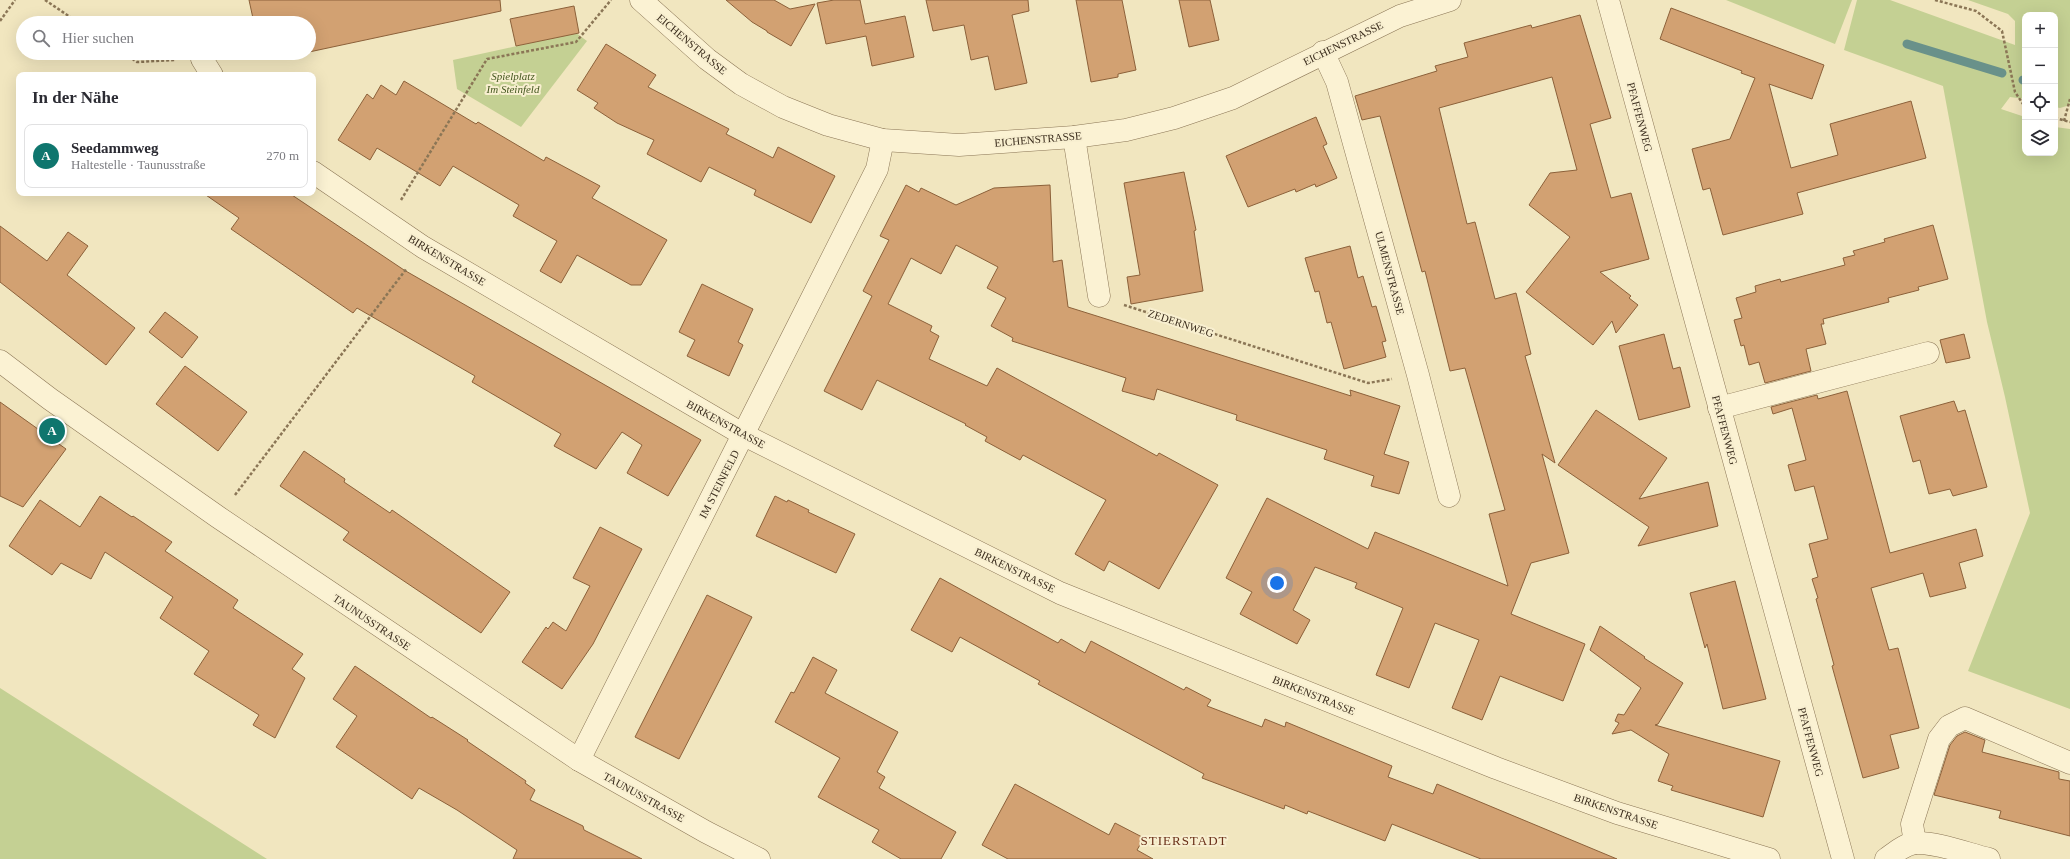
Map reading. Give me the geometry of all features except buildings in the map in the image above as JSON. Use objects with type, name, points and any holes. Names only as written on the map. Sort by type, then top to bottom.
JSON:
[{"type":"street","name":"EICHENSTRASSE","points":[[641,0],[707,59],[741,84],[783,107],[828,125],[883,140],[959,145],[1074,137],[1126,130],[1174,118],[1233,98],[1323,52],[1400,16],[1450,0]]},
{"type":"street","name":"PFAFFENWEG","points":[[1608,0],[1843,859]]},
{"type":"street","name":"ULMENSTRASSE","points":[[1323,52],[1337,82],[1418,375],[1448,496]]},
{"type":"street","points":[[1074,137],[1099,296]]},
{"type":"street","name":"IM STEINFELD","points":[[579,760],[877,169],[883,140]]},
{"type":"street","name":"BIRKENSTRASSE","points":[[316,174],[423,247],[744,435],[1067,596],[1546,787],[1617,813],[1769,859]]},
{"type":"street","points":[[1719,408],[1928,353]]},
{"type":"street","name":"TAUNUSSTRASSE","points":[[0,361],[50,399],[218,517],[579,760],[706,832],[759,859]]},
{"type":"street","points":[[1915,843],[1912,824],[1939,739],[1949,726],[1965,718],[2070,763]]},
{"type":"street","points":[[1886,859],[1904,846],[1915,843],[1926,844],[1989,859]]},
{"type":"path","points":[[0,21],[15,0]]},
{"type":"path","points":[[45,0],[69,16]]},
{"type":"path","points":[[388,222],[486,59],[576,42],[611,0]]},
{"type":"path","points":[[1935,0],[1976,11],[2002,31],[2015,92],[2022,102]]},
{"type":"path","points":[[134,60],[137,62],[207,67]]},
{"type":"path","points":[[2064,122],[2070,99]]},
{"type":"path","points":[[2058,119],[2064,122],[2070,122]]},
{"type":"path","points":[[218,517],[423,247]]},
{"type":"path","name":"ZEDERNWEG","points":[[1099,296],[1368,383],[1418,375]]},
{"type":"green space","points":[[1726,0],[1852,0],[1835,44]]},
{"type":"green space","points":[[1857,0],[1890,0],[2015,45],[2015,21],[2008,14],[1968,0],[2070,0],[2070,105],[2058,108],[2058,12],[2022,12],[2022,99],[2010,97],[2001,109],[2022,116],[2022,156],[2058,156],[2058,127],[2070,129],[2070,709],[1968,671],[2030,513],[1987,322],[1943,86],[1844,50]]},
{"type":"green space","name":"Spielplatz Im Steinfeld","points":[[576,33],[587,41],[521,127],[457,89],[453,60]]},
{"type":"green space","points":[[0,688],[267,859],[0,859]]},
{"type":"waterway","points":[[1907,44],[2002,73]]},
{"type":"place","name":"Seedammweg","points":[[52,431]]},
{"type":"district","name":"STIERSTADT","points":[[1184,840]]}]
